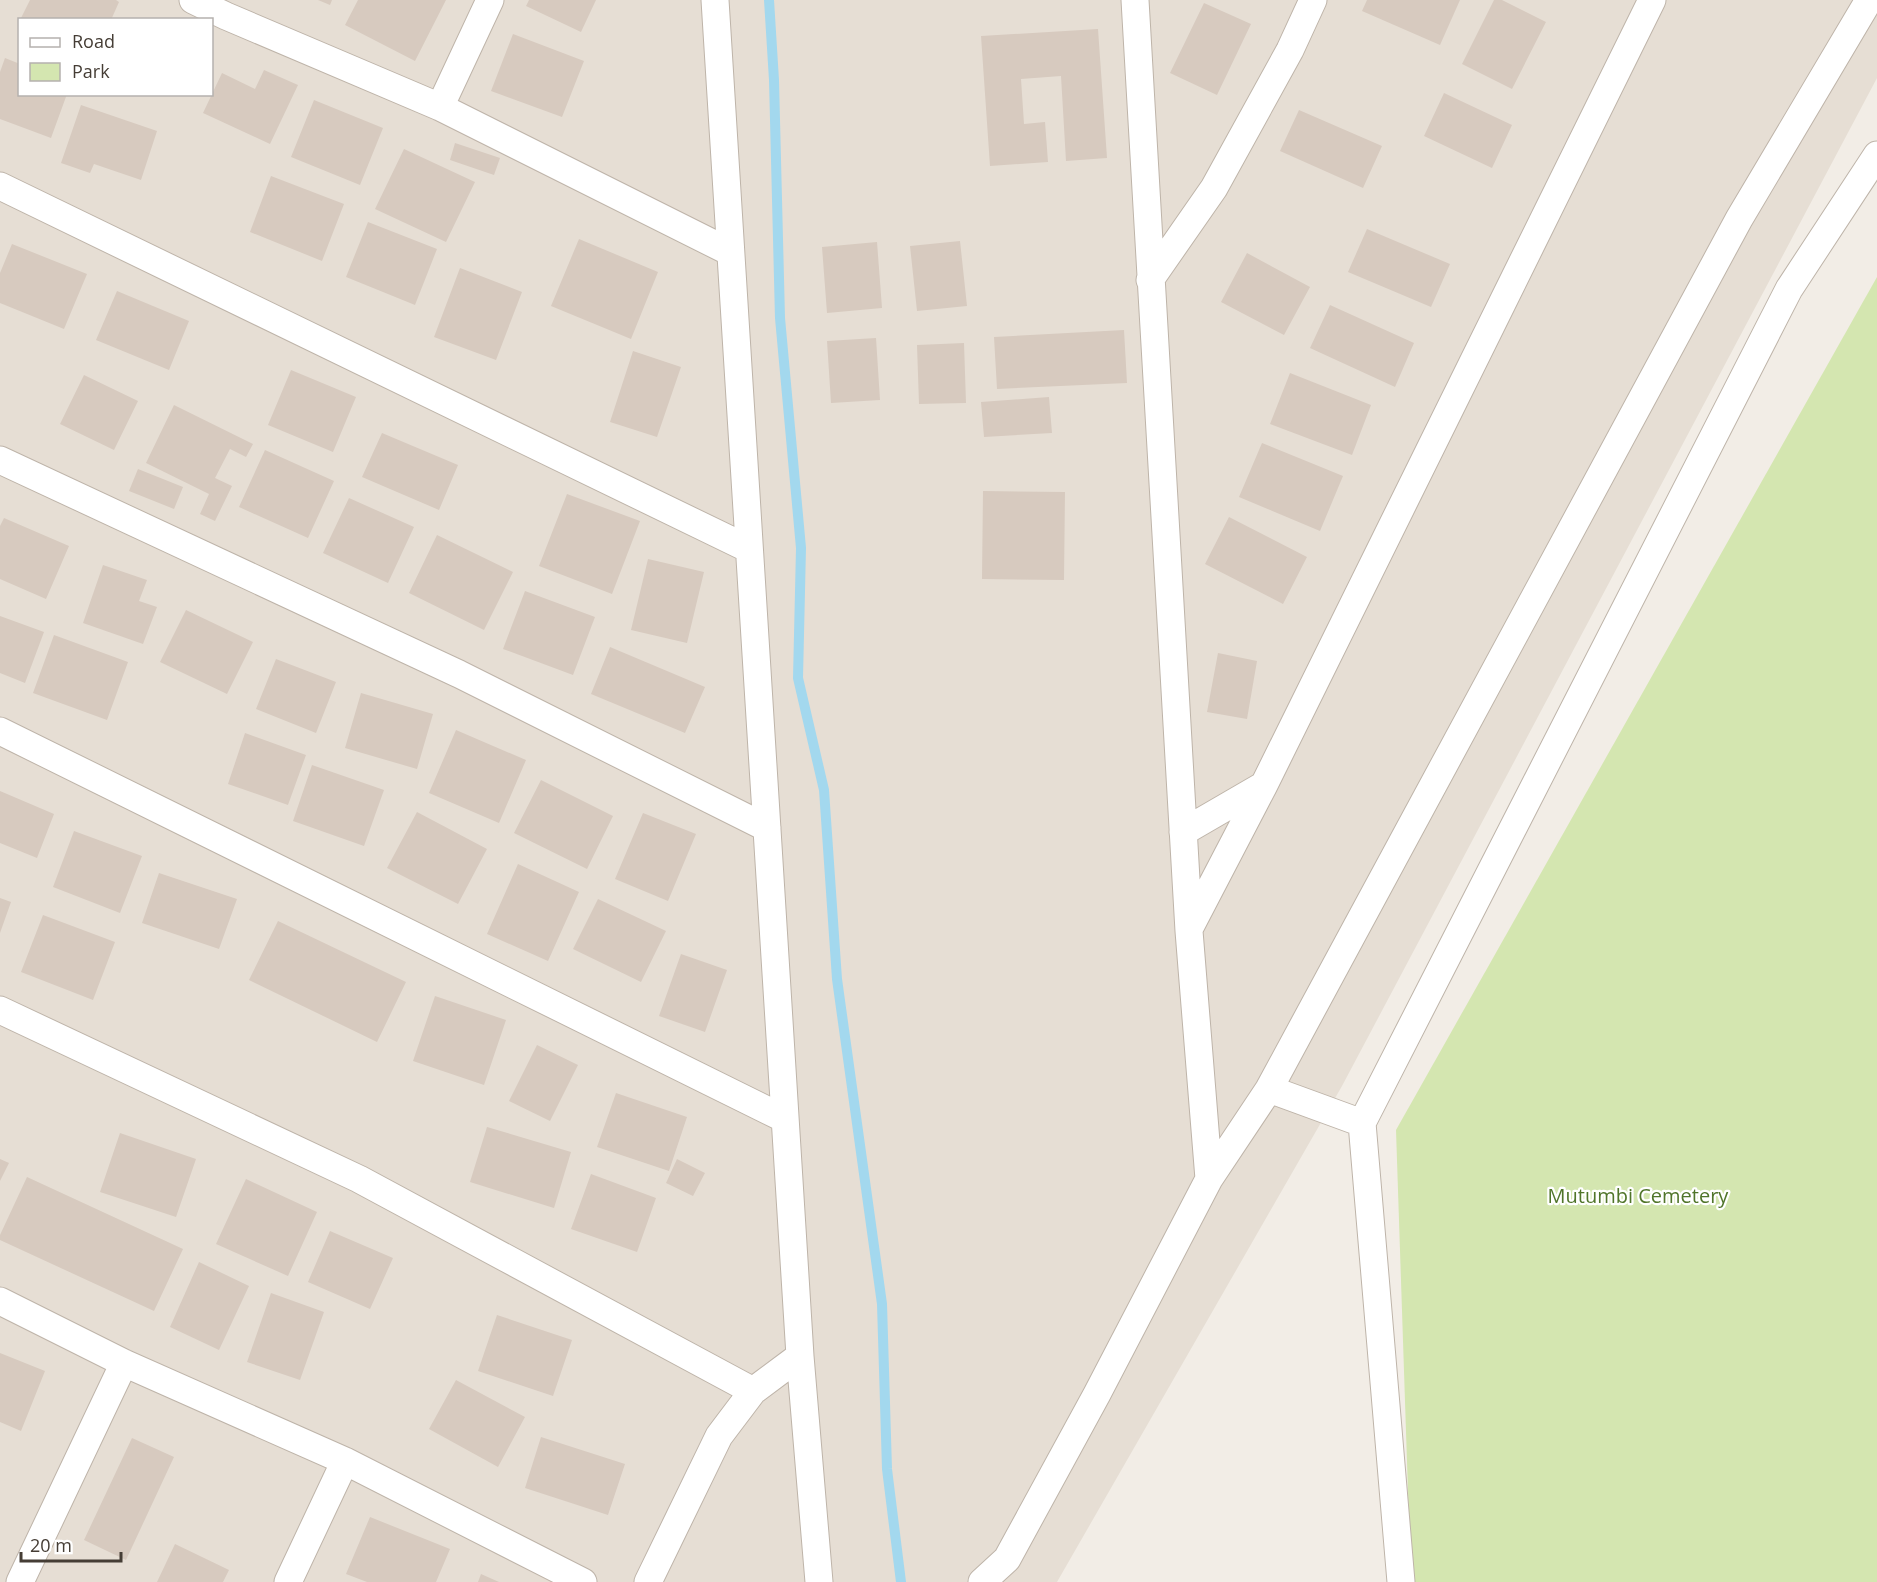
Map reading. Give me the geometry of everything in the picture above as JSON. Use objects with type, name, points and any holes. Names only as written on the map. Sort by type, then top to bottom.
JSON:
[{"type":"street","points":[[193,0],[229,8],[440,106],[730,252]]},
{"type":"street","points":[[440,106],[490,0]]},
{"type":"street","points":[[715,0],[800,1356],[819,1582]]},
{"type":"street","points":[[1135,0],[1189,931],[1209,1179]]},
{"type":"street","points":[[1150,280],[1214,188],[1290,50],[1314,0]]},
{"type":"street","points":[[1189,931],[1264,785],[1652,0]]},
{"type":"street","points":[[982,1582],[1007,1559],[1097,1394],[1209,1179],[1269,1089],[1739,219],[1869,0]]},
{"type":"street","points":[[1401,1582],[1362,1123],[1789,289],[1877,155]]},
{"type":"street","points":[[0,186],[749,549]]},
{"type":"street","points":[[0,460],[459,674],[767,828]]},
{"type":"street","points":[[0,731],[785,1119]]},
{"type":"street","points":[[1183,832],[1264,785]]},
{"type":"street","points":[[0,1010],[358,1179],[753,1391]]},
{"type":"street","points":[[1269,1089],[1362,1123]]},
{"type":"street","points":[[0,1301],[123,1363],[345,1461],[583,1582]]},
{"type":"street","points":[[648,1582],[719,1437],[753,1391],[800,1356]]},
{"type":"street","points":[[20,1582],[123,1363]]},
{"type":"street","points":[[288,1582],[345,1461]]},
{"type":"shaded area","points":[[0,0],[1877,0],[1877,78],[1342,1086],[1057,1582],[0,1582]]},
{"type":"green space","name":"Mutumbi Cemetery","points":[[1877,277],[1877,1582],[1411,1582],[1396,1130]]},
{"type":"building","points":[[30,0],[116,0],[119,2],[112,18],[21,18]]},
{"type":"building","points":[[318,0],[332,0],[330,5]]},
{"type":"building","points":[[358,0],[446,0],[415,61],[345,25]]},
{"type":"building","points":[[529,0],[596,0],[581,32],[526,6]]},
{"type":"building","points":[[1367,0],[1460,0],[1440,45],[1362,11]]},
{"type":"building","points":[[1494,0],[1502,0],[1546,22],[1512,89],[1462,64]]},
{"type":"building","points":[[1204,3],[1251,24],[1217,95],[1170,73]]},
{"type":"building","points":[[1098,29],[1107,158],[1066,161],[1061,76],[1021,79],[1024,124],[1045,122],[1048,162],[990,166],[981,36]]},
{"type":"building","points":[[513,34],[584,61],[562,117],[491,91]]},
{"type":"building","points":[[5,58],[18,63],[18,96],[66,96],[51,138],[0,119],[0,72]]},
{"type":"building","points":[[264,70],[298,85],[270,144],[203,113],[222,73],[255,89]]},
{"type":"building","points":[[1444,93],[1512,125],[1492,168],[1424,136]]},
{"type":"building","points":[[314,100],[383,128],[360,185],[291,157]]},
{"type":"building","points":[[81,105],[157,131],[141,180],[94,164],[90,173],[61,163]]},
{"type":"building","points":[[1299,110],[1382,146],[1363,188],[1280,151]]},
{"type":"building","points":[[455,143],[500,158],[494,175],[450,160]]},
{"type":"building","points":[[404,149],[475,182],[446,242],[375,209]]},
{"type":"building","points":[[271,176],[344,204],[322,261],[250,232]]},
{"type":"building","points":[[368,222],[437,249],[415,305],[346,277]]},
{"type":"building","points":[[1367,229],[1450,264],[1431,307],[1348,272]]},
{"type":"building","points":[[579,239],[658,272],[631,339],[551,306]]},
{"type":"building","points":[[960,241],[967,306],[917,311],[910,246]]},
{"type":"building","points":[[877,242],[882,308],[827,313],[822,247]]},
{"type":"building","points":[[12,244],[87,274],[64,329],[0,303],[0,273]]},
{"type":"building","points":[[1247,253],[1310,287],[1284,335],[1221,302]]},
{"type":"building","points":[[460,268],[522,292],[496,360],[434,337]]},
{"type":"building","points":[[117,291],[189,321],[169,370],[96,340]]},
{"type":"building","points":[[1330,305],[1414,343],[1395,387],[1310,348]]},
{"type":"building","points":[[1124,330],[1127,383],[997,389],[994,337]]},
{"type":"building","points":[[876,338],[880,400],[831,403],[827,341]]},
{"type":"building","points":[[964,343],[966,403],[919,404],[917,345]]},
{"type":"building","points":[[633,351],[681,367],[657,437],[610,422]]},
{"type":"building","points":[[291,370],[356,397],[333,452],[268,425]]},
{"type":"building","points":[[1290,373],[1371,405],[1352,455],[1270,424]]},
{"type":"building","points":[[84,375],[138,401],[114,450],[60,424]]},
{"type":"building","points":[[1049,397],[1052,433],[984,437],[981,402]]},
{"type":"building","points":[[174,405],[253,444],[246,457],[230,449],[215,478],[232,486],[215,521],[200,514],[209,494],[146,463]]},
{"type":"building","points":[[382,433],[458,465],[439,510],[362,477]]},
{"type":"building","points":[[1262,443],[1343,476],[1320,531],[1239,497]]},
{"type":"building","points":[[265,450],[334,481],[308,538],[239,507]]},
{"type":"building","points":[[138,469],[183,487],[174,509],[129,491]]},
{"type":"building","points":[[983,491],[1065,492],[1064,580],[982,579]]},
{"type":"building","points":[[567,494],[640,521],[612,594],[539,566]]},
{"type":"building","points":[[349,498],[414,527],[388,583],[323,553]]},
{"type":"building","points":[[1229,517],[1307,557],[1283,604],[1205,564]]},
{"type":"building","points":[[4,518],[69,546],[46,599],[0,579],[0,526]]},
{"type":"building","points":[[437,535],[513,572],[484,630],[409,593]]},
{"type":"building","points":[[648,559],[704,572],[687,643],[631,630]]},
{"type":"building","points":[[103,565],[147,580],[139,601],[157,607],[143,644],[83,623]]},
{"type":"building","points":[[525,591],[595,617],[573,675],[503,649]]},
{"type":"building","points":[[186,610],[253,642],[227,694],[160,662]]},
{"type":"building","points":[[0,616],[44,632],[25,683],[0,673]]},
{"type":"building","points":[[54,635],[128,662],[107,720],[33,693]]},
{"type":"building","points":[[610,647],[705,687],[685,733],[591,694]]},
{"type":"building","points":[[1218,653],[1257,661],[1247,719],[1207,712]]},
{"type":"building","points":[[276,659],[336,682],[316,733],[256,709]]},
{"type":"building","points":[[361,693],[433,714],[417,769],[345,748]]},
{"type":"building","points":[[456,730],[526,760],[499,823],[429,793]]},
{"type":"building","points":[[245,733],[306,755],[288,805],[228,784]]},
{"type":"building","points":[[312,765],[384,790],[364,846],[293,821]]},
{"type":"building","points":[[541,780],[613,816],[587,869],[514,833]]},
{"type":"building","points":[[0,791],[54,814],[37,858],[0,843]]},
{"type":"building","points":[[417,812],[487,849],[458,904],[387,868]]},
{"type":"building","points":[[643,813],[696,834],[668,901],[615,879]]},
{"type":"building","points":[[74,831],[142,856],[120,913],[53,887]]},
{"type":"building","points":[[518,864],[579,892],[548,961],[487,934]]},
{"type":"building","points":[[159,873],[237,899],[219,949],[142,923]]},
{"type":"building","points":[[0,898],[11,902],[0,933]]},
{"type":"building","points":[[598,899],[666,931],[641,982],[573,949]]},
{"type":"building","points":[[43,915],[115,942],[93,1000],[21,972]]},
{"type":"building","points":[[278,921],[406,982],[377,1042],[249,980]]},
{"type":"building","points":[[681,954],[727,970],[705,1032],[659,1016]]},
{"type":"building","points":[[435,996],[506,1020],[484,1085],[413,1061]]},
{"type":"building","points":[[537,1045],[578,1065],[550,1121],[509,1101]]},
{"type":"building","points":[[616,1093],[687,1117],[669,1171],[597,1147]]},
{"type":"building","points":[[487,1127],[571,1152],[554,1208],[470,1182]]},
{"type":"building","points":[[120,1133],[196,1159],[176,1217],[100,1192]]},
{"type":"building","points":[[0,1159],[9,1163],[0,1181]]},
{"type":"building","points":[[677,1159],[705,1173],[693,1196],[666,1183]]},
{"type":"building","points":[[591,1174],[656,1198],[637,1252],[571,1229]]},
{"type":"building","points":[[27,1177],[183,1249],[154,1311],[0,1240],[0,1235]]},
{"type":"building","points":[[246,1179],[317,1212],[288,1276],[216,1244]]},
{"type":"building","points":[[330,1231],[393,1258],[370,1309],[308,1282]]},
{"type":"building","points":[[199,1262],[249,1286],[219,1350],[170,1327]]},
{"type":"building","points":[[271,1293],[324,1312],[300,1380],[247,1362]]},
{"type":"building","points":[[497,1315],[572,1340],[553,1396],[478,1371]]},
{"type":"building","points":[[0,1353],[45,1371],[21,1431],[0,1422]]},
{"type":"building","points":[[456,1380],[525,1417],[498,1467],[429,1429]]},
{"type":"building","points":[[541,1437],[625,1464],[608,1515],[525,1488]]},
{"type":"building","points":[[132,1438],[174,1457],[126,1560],[84,1540]]},
{"type":"building","points":[[370,1517],[450,1549],[436,1582],[367,1582],[346,1574]]},
{"type":"building","points":[[175,1544],[229,1570],[223,1582],[157,1582]]},
{"type":"building","points":[[481,1574],[499,1582],[478,1582]]},
{"type":"waterway","points":[[769,0],[774,80],[780,318],[801,548],[798,678],[824,790],[837,979],[882,1304],[887,1469],[901,1582]]}]
